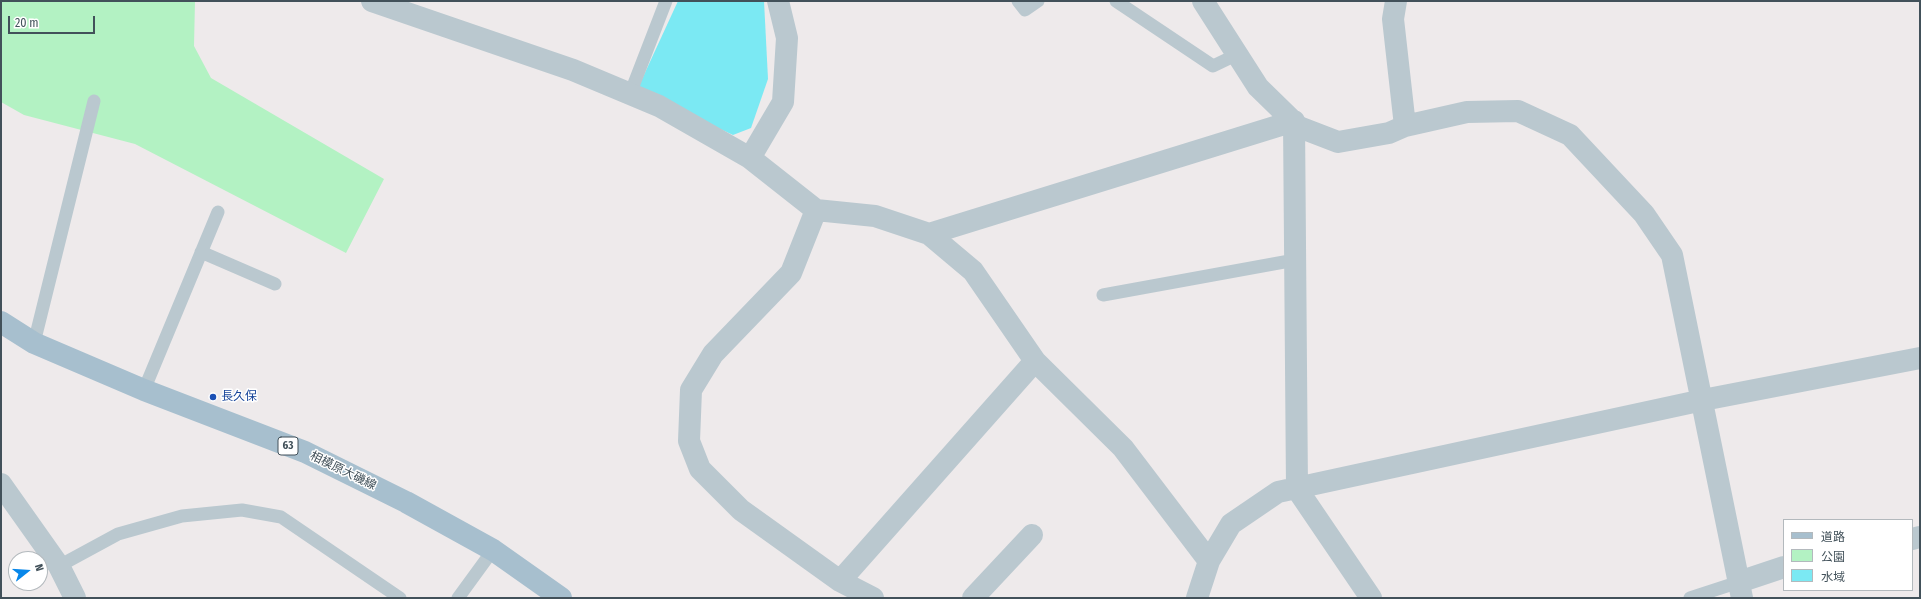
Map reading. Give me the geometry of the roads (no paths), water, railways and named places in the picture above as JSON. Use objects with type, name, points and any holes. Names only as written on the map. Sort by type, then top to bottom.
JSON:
[{"type":"main road","name":"相模原大磯線","points":[[1,322],[34,343],[144,390],[305,452],[406,502],[493,550],[561,598]]},
{"type":"street","points":[[372,1],[574,70],[659,106],[750,158],[816,210],[875,216],[929,234],[973,271],[1035,361],[1123,448],[1209,561]]},
{"type":"street","points":[[750,158],[783,102],[787,38],[778,1]]},
{"type":"street","points":[[1204,1],[1258,87],[1300,126],[1338,142],[1389,133],[1405,126],[1467,112],[1518,111],[1570,135],[1644,214],[1672,255],[1703,400],[1740,590],[1783,568]]},
{"type":"street","points":[[1396,1],[1393,19],[1405,126]]},
{"type":"street","points":[[929,234],[1294,121]]},
{"type":"street","points":[[1294,121],[1297,489],[1371,598]]},
{"type":"street","points":[[816,210],[791,273],[713,354],[691,390],[689,441],[700,469],[741,510],[840,581],[873,598]]},
{"type":"street","points":[[1197,598],[1209,561],[1231,524],[1278,492],[1703,400],[1920,358]]},
{"type":"street","points":[[840,581],[1035,361]]},
{"type":"street","points":[[1,484],[59,566],[76,598]]},
{"type":"street","points":[[973,598],[1032,535]]},
{"type":"lane","points":[[630,94],[666,1]]},
{"type":"lane","points":[[1018,1],[1025,10],[1038,1]]},
{"type":"lane","points":[[1116,1],[1213,66],[1238,54]]},
{"type":"lane","points":[[34,343],[94,101]]},
{"type":"lane","points":[[144,390],[218,212]]},
{"type":"lane","points":[[201,252],[275,284]]},
{"type":"lane","points":[[1103,295],[1295,260]]},
{"type":"lane","points":[[59,566],[118,534],[182,516],[242,510],[281,517],[400,598]]},
{"type":"lane","points":[[458,598],[493,550]]},
{"type":"lane","points":[[1690,598],[1740,590]]},
{"type":"water","points":[[678,1],[764,1],[768,79],[751,128],[733,135],[637,90]]},
{"type":"place","name":"長久保","points":[[213,397]]}]
